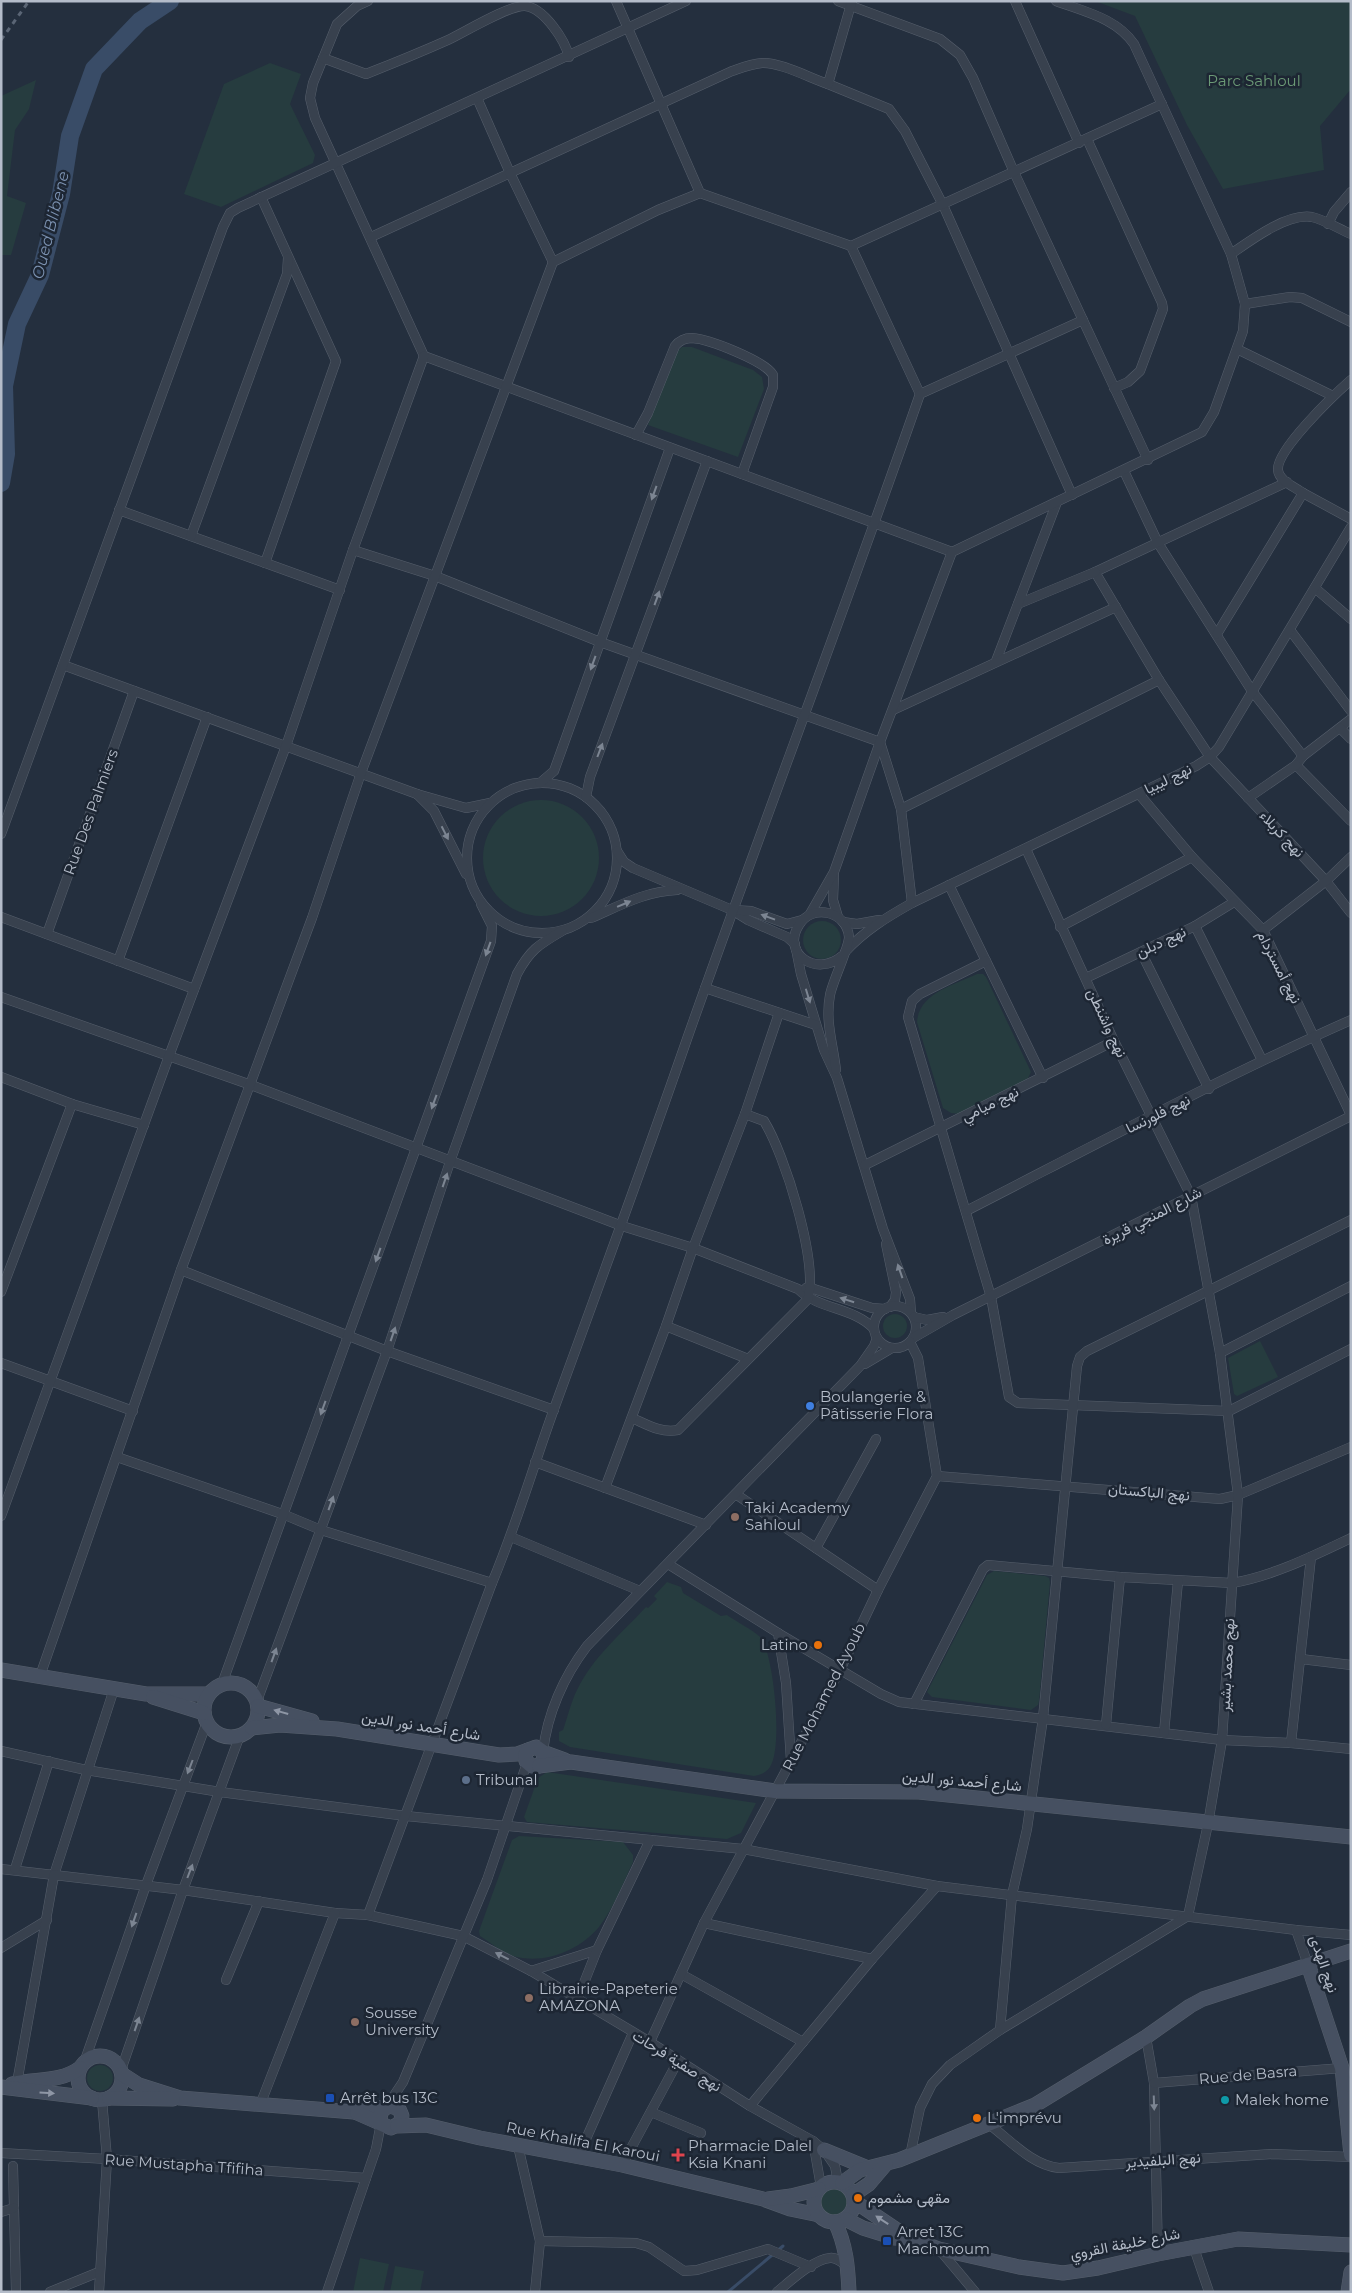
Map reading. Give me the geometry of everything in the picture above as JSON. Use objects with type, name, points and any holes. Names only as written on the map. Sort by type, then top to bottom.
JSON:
[{"type":"street","points":[[1,1516],[169,1056],[286,746],[353,550],[424,356],[315,118],[310,98],[313,82],[337,24],[356,6],[368,1]]},
{"type":"street","points":[[616,1],[700,193]]},
{"type":"street","points":[[1,834],[223,227],[230,213],[336,162],[686,1]]},
{"type":"street","points":[[838,1],[852,4],[931,36],[953,48],[960,55],[973,78],[1014,172],[1148,460]]},
{"type":"street","points":[[1014,1],[1162,303],[1162,315],[1140,371],[1128,382],[1114,388]]},
{"type":"street","points":[[837,1078],[824,1050],[801,974],[796,946],[797,927],[810,914],[834,872],[880,742],[952,552],[1148,460],[1202,432],[1214,412],[1243,332],[1246,304],[1231,254],[1134,44],[1118,25],[1056,1]]},
{"type":"street","points":[[828,84],[852,4]]},
{"type":"street","points":[[323,58],[366,74],[424,51],[511,9],[524,6],[537,11],[554,28],[567,48],[569,56]]},
{"type":"street","points":[[371,237],[732,71],[764,63],[828,84],[889,109],[905,131],[942,205],[1072,495]]},
{"type":"street","points":[[476,98],[553,262]]},
{"type":"street","points":[[40,1676],[181,1270],[312,918],[361,773],[553,262],[658,210],[700,193],[851,246],[1162,104]]},
{"type":"street","points":[[1328,224],[1334,212],[1351,192]]},
{"type":"street","points":[[262,197],[336,361],[266,563]]},
{"type":"street","points":[[1231,254],[1260,235],[1296,218],[1312,217],[1351,234]]},
{"type":"street","points":[[368,1916],[492,1583],[511,1537],[535,1462],[622,1226],[732,910],[875,524],[920,394],[851,246]]},
{"type":"street","points":[[190,536],[287,274],[288,254]]},
{"type":"street","points":[[1246,304],[1290,297],[1302,298],[1351,322]]},
{"type":"street","points":[[920,394],[1083,320]]},
{"type":"street","points":[[636,435],[648,413],[675,346],[683,339],[691,338],[705,341],[765,367],[773,375],[773,387],[742,474]]},
{"type":"street","points":[[1236,349],[1333,396]]},
{"type":"street","points":[[424,356],[952,552]]},
{"type":"street","points":[[1351,380],[1333,396],[1284,451],[1278,470],[1282,479],[1303,493],[1351,519]]},
{"type":"street","points":[[540,783],[554,771],[670,448]]},
{"type":"street","points":[[586,797],[590,777],[707,461]]},
{"type":"street","points":[[1124,471],[1158,543],[1252,691],[1303,756]]},
{"type":"street","points":[[1018,604],[1095,572],[1287,482]]},
{"type":"street","points":[[1216,634],[1303,493]]},
{"type":"street","points":[[996,661],[1057,502]]},
{"type":"street","points":[[120,510],[340,590]]},
{"type":"street","name":"نهج ليبيا","points":[[844,954],[856,940],[884,918],[1139,794],[1210,757],[1219,747],[1315,588],[1348,540],[1351,527]]},
{"type":"street","points":[[353,550],[435,576],[600,642],[880,742]]},
{"type":"street","name":"نهج كربلاء","points":[[1095,572],[1159,680],[1210,757],[1326,881],[1351,912]]},
{"type":"street","points":[[1315,588],[1351,620]]},
{"type":"street","points":[[892,710],[1116,607]]},
{"type":"street","points":[[1290,630],[1351,711]]},
{"type":"street","points":[[63,665],[417,794],[466,808],[490,803]]},
{"type":"street","points":[[901,809],[1159,680]]},
{"type":"street","name":"Rue Des Palmiers","points":[[47,934],[134,691]]},
{"type":"street","points":[[118,961],[207,717]]},
{"type":"street","points":[[1248,798],[1296,765],[1303,756],[1351,719]]},
{"type":"street","points":[[1340,728],[1351,739]]},
{"type":"street","points":[[880,742],[901,809],[912,903]]},
{"type":"street","points":[[1296,765],[1351,821]]},
{"type":"street","points":[[469,879],[466,859],[469,838],[477,820],[490,803],[505,792],[522,786],[540,783],[556,784],[572,789],[586,797],[608,820],[614,835],[617,851],[617,868],[609,892],[593,913],[579,924]]},
{"type":"street","points":[[222,1684],[491,941],[492,926],[469,879],[434,811],[417,794]]},
{"type":"street","name":"نهج أمستردام","points":[[1139,794],[1192,857],[1263,930],[1351,1115]]},
{"type":"street","name":"نهج واشنطن","points":[[1026,849],[1114,1042],[1153,1116],[1191,1196],[1209,1290]]},
{"type":"street","points":[[617,851],[624,862],[633,868],[680,890],[732,910],[748,920],[787,937],[796,946],[801,956],[817,966],[835,962],[844,954]]},
{"type":"street","points":[[1060,927],[1192,857]]},
{"type":"street","points":[[1263,930],[1326,881],[1351,857]]},
{"type":"street","points":[[834,872],[833,900],[849,937],[834,978],[827,1010],[837,1078],[884,1229],[910,1300],[916,1328],[912,1340],[905,1346],[892,1348],[860,1366]]},
{"type":"street","points":[[949,885],[1043,1078]]},
{"type":"street","points":[[101,2099],[120,2088],[122,2072],[183,1890],[220,1792],[246,1731],[257,1718],[258,1704],[387,1351],[451,1160],[517,974],[528,954],[542,942],[562,931],[659,890],[680,890]]},
{"type":"street","name":"نهج دبلن","points":[[1086,978],[1195,926],[1234,902]]},
{"type":"street","points":[[481,904],[509,926],[535,933],[562,931]]},
{"type":"street","points":[[732,910],[751,912],[787,924],[802,920]]},
{"type":"street","points":[[810,914],[824,912],[840,919]]},
{"type":"street","points":[[1,917],[194,989]]},
{"type":"street","name":"نهج ليبيا","points":[[840,919],[857,924],[884,918]]},
{"type":"street","points":[[1195,926],[1262,1060]]},
{"type":"street","points":[[1141,952],[1209,1089]]},
{"type":"street","points":[[986,961],[920,994],[912,1001],[909,1009],[910,1025],[943,1128],[991,1297],[1009,1398],[1018,1403],[1229,1411],[1351,1349]]},
{"type":"street","points":[[706,988],[816,1025]]},
{"type":"street","points":[[1,997],[251,1085],[622,1226],[693,1248],[798,1289],[808,1299],[857,1316],[868,1322],[886,1346],[892,1348]]},
{"type":"street","points":[[605,1488],[666,1326],[693,1248],[745,1114],[779,1013]]},
{"type":"street","name":"نهج فلورنسا","points":[[966,1211],[1209,1089],[1262,1060],[1351,1020]]},
{"type":"street","name":"نهج ميامي","points":[[864,1165],[943,1128],[1114,1042]]},
{"type":"street","points":[[1,1077],[72,1104],[144,1125]]},
{"type":"street","points":[[1,1292],[72,1104]]},
{"type":"street","points":[[632,1418],[656,1429],[665,1431],[678,1430],[808,1299],[811,1288],[803,1230],[790,1182],[776,1142],[764,1121],[745,1114]]},
{"type":"street","name":"شارع المنجي قريرة","points":[[912,1340],[953,1315],[1351,1115]]},
{"type":"street","points":[[1000,2030],[1012,1895],[1027,1829],[1043,1718],[1077,1366],[1080,1357],[1087,1350],[1351,1220]]},
{"type":"street","points":[[391,2125],[380,2112],[391,2108],[403,2082],[518,1795],[564,1683],[574,1664],[587,1646],[860,1366],[874,1346],[877,1317],[895,1300],[896,1292],[888,1262],[884,1229]]},
{"type":"street","points":[[181,1270],[349,1334],[387,1351],[554,1410]]},
{"type":"street","points":[[1220,1353],[1351,1286]]},
{"type":"street","points":[[798,1289],[811,1288],[872,1308],[901,1307],[912,1315]]},
{"type":"street","name":"نهج محمد بشير","points":[[1188,1916],[1208,1824],[1222,1740],[1238,1495],[1229,1411],[1209,1290]]},
{"type":"street","name":"شارع المنجي قريرة","points":[[912,1315],[927,1320],[953,1315]]},
{"type":"street","points":[[666,1326],[748,1359]]},
{"type":"street","points":[[912,1340],[918,1358],[937,1476]]},
{"type":"street","points":[[1,1362],[133,1410]]},
{"type":"street","points":[[816,1548],[876,1439]]},
{"type":"street","name":"نهج الباكستان","points":[[937,1476],[1220,1499],[1238,1495],[1351,1447]]},
{"type":"street","points":[[117,1457],[285,1514],[321,1530],[492,1583]]},
{"type":"street","points":[[535,1462],[706,1525]]},
{"type":"street","name":"Rue Mohamed Ayoub","points":[[650,2042],[704,1923],[840,1670],[878,1590],[937,1476]]},
{"type":"street","points":[[736,1495],[878,1590]]},
{"type":"street","points":[[511,1537],[640,1591]]},
{"type":"street","points":[[914,1704],[985,1567],[991,1565],[1120,1577],[1232,1583],[1249,1579],[1311,1556],[1351,1538]]},
{"type":"street","points":[[1291,1743],[1311,1556]]},
{"type":"street","points":[[668,1564],[778,1633],[881,1694],[898,1702],[1222,1740],[1291,1743],[1351,1749]]},
{"type":"street","points":[[1106,1725],[1120,1577]]},
{"type":"street","points":[[1164,1733],[1178,1581]]},
{"type":"street","points":[[778,1633],[786,1683],[791,1761]]},
{"type":"street","points":[[1301,1659],[1351,1665]]},
{"type":"street","points":[[1,1670],[146,1694],[210,1694]]},
{"type":"street","points":[[101,2099],[81,2089],[78,2075],[183,1786],[206,1718],[205,1703],[210,1694],[222,1684],[233,1682],[243,1685],[252,1692],[258,1704],[337,1729]]},
{"type":"street","points":[[17,2082],[54,1875],[86,1770],[114,1689]]},
{"type":"street","points":[[146,1694],[206,1718],[214,1730],[223,1736],[280,1725],[337,1729]]},
{"type":"street","points":[[534,1758],[547,1728]]},
{"type":"street","name":"شارع أحمد نور الدين","points":[[337,1729],[499,1755],[517,1754],[534,1758],[775,1791],[919,1792],[1208,1824],[1351,1837]]},
{"type":"street","points":[[1,1751],[86,1770],[220,1792],[406,1816],[743,1849],[937,1886],[1351,1935]]},
{"type":"street","points":[[15,1869],[48,1761]]},
{"type":"street","points":[[578,1998],[596,1950],[650,1840]]},
{"type":"street","name":"نهج صفية فرحات","points":[[1,1869],[15,1869],[146,1885],[335,1913],[368,1916],[463,1936],[578,1998],[750,2106],[813,2141],[824,2150],[835,2166],[840,2182]]},
{"type":"street","points":[[750,2106],[872,1959],[937,1886]]},
{"type":"street","points":[[226,1980],[259,1901]]},
{"type":"street","points":[[260,2105],[335,1913]]},
{"type":"street","points":[[910,2156],[920,2108],[932,2084],[950,2065],[1000,2030],[1188,1916]]},
{"type":"street","points":[[1,1948],[47,1920]]},
{"type":"street","points":[[704,1923],[872,1959]]},
{"type":"street","name":"نهج الهدى","points":[[1296,1930],[1342,2068],[1351,2156]]},
{"type":"street","points":[[530,1971],[596,1950]]},
{"type":"street","points":[[820,2188],[831,2182],[840,2182],[868,2168],[910,2156],[990,2124],[1053,2095],[1203,1999],[1351,1951]]},
{"type":"street","points":[[681,1974],[803,2042]]},
{"type":"street","points":[[578,2158],[633,2033]]},
{"type":"street","points":[[1146,2037],[1154,2083],[1158,2254]]},
{"type":"street","points":[[1,2087],[17,2082],[56,2078],[71,2074],[97,2056],[105,2056],[118,2064],[122,2072]]},
{"type":"street","points":[[622,2166],[678,2061]]},
{"type":"street","name":"Rue de Basra","points":[[1154,2083],[1342,2068]]},
{"type":"street","name":"Rue Khalifa El Karoui","points":[[122,2072],[139,2085],[180,2098],[354,2112],[391,2108],[426,2125]]},
{"type":"street","name":"Rue Khalifa El Karoui","points":[[1,2087],[101,2099],[165,2100],[180,2098]]},
{"type":"street","points":[[99,2292],[107,2158],[101,2099]]},
{"type":"street","points":[[327,2292],[376,2150],[391,2125],[402,2116],[391,2108]]},
{"type":"street","name":"Rue Khalifa El Karoui","points":[[354,2112],[391,2125],[426,2125],[518,2146],[622,2166],[763,2199],[790,2209],[819,2215]]},
{"type":"street","points":[[651,2112],[701,2133]]},
{"type":"street","name":"نهج البلفيدير","points":[[990,2124],[1035,2161],[1052,2167],[1076,2168],[1157,2160],[1272,2154],[1351,2156]]},
{"type":"street","points":[[376,2150],[391,2125]]},
{"type":"street","points":[[813,2141],[820,2188],[814,2202],[819,2215],[824,2219],[841,2221],[895,2238],[909,2238]]},
{"type":"street","points":[[518,2146],[540,2241],[535,2292]]},
{"type":"street","points":[[824,2150],[868,2168]]},
{"type":"street","name":"Rue Mustapha Tfifiha","points":[[1,2153],[107,2158],[366,2178]]},
{"type":"street","points":[[849,2292],[848,2263],[841,2234],[841,2221],[853,2209],[854,2198],[886,2164]]},
{"type":"street","points":[[13,2166],[16,2292]]},
{"type":"street","points":[[840,2182],[854,2198],[909,2238]]},
{"type":"street","name":"Rue Khalifa El Karoui","points":[[763,2199],[791,2196],[820,2188]]},
{"type":"street","points":[[1,2212],[14,2208]]},
{"type":"street","name":"شارع خليفة القروي","points":[[909,2238],[939,2249],[1019,2268],[1063,2273],[1098,2268],[1158,2254],[1238,2239],[1351,2245]]},
{"type":"street","points":[[540,2241],[636,2243],[649,2247],[684,2271],[697,2270],[768,2249],[811,2267]]},
{"type":"street","points":[[1194,2248],[1209,2292]]},
{"type":"street","points":[[939,2249],[975,2292]]},
{"type":"street","points":[[777,2292],[811,2267],[830,2258],[848,2263]]},
{"type":"street","points":[[50,2292],[99,2272]]},
{"type":"street","points":[[1348,2292],[1351,2272]]},
{"type":"green space","name":"Parc Sahloul","points":[[1095,1],[1351,1],[1351,89],[1320,126],[1324,170],[1223,189],[1187,125],[1135,16]]},
{"type":"green space","points":[[270,63],[301,74],[290,104],[315,155],[313,163],[221,207],[184,194],[224,84]]},
{"type":"green space","points":[[36,80],[29,109],[15,130],[7,196],[26,203],[11,255],[1,255],[1,96]]},
{"type":"green space","points":[[682,347],[692,347],[753,370],[762,377],[764,389],[738,457],[648,425],[675,353]]},
{"type":"green space","points":[[541,800],[563,804],[573,809],[582,817],[590,826],[595,836],[599,858],[595,880],[590,890],[582,899],[573,907],[563,912],[541,916],[519,912],[509,907],[500,899],[492,890],[487,880],[483,858],[487,836],[492,826],[500,817],[509,809],[519,804]]},
{"type":"green space","points":[[822,921],[836,926],[841,940],[836,954],[822,959],[808,954],[803,940],[808,926]]},
{"type":"green space","points":[[977,974],[983,974],[986,977],[1031,1072],[1027,1080],[960,1114],[951,1113],[943,1108],[917,1022],[919,1012],[931,997],[948,986]]},
{"type":"green space","points":[[895,1314],[904,1317],[907,1326],[904,1335],[895,1338],[886,1335],[883,1326],[886,1317]]},
{"type":"green space","points":[[1260,1341],[1278,1377],[1237,1396],[1234,1394],[1228,1358]]},
{"type":"green space","points":[[994,1571],[1049,1578],[1039,1701],[1038,1705],[1031,1710],[932,1697],[927,1692],[987,1575]]},
{"type":"green space","points":[[667,1582],[681,1587],[683,1593],[721,1616],[727,1615],[756,1633],[762,1639],[773,1683],[776,1723],[774,1757],[767,1771],[754,1776],[570,1747],[559,1741],[559,1732],[563,1730],[575,1695],[591,1667],[608,1646],[646,1607],[648,1608],[657,1599],[654,1596]]},
{"type":"green space","points":[[547,1772],[756,1803],[741,1833],[727,1839],[527,1822],[524,1817],[538,1778]]},
{"type":"green space","points":[[519,1836],[623,1842],[633,1855],[633,1862],[618,1895],[599,1927],[581,1943],[560,1954],[536,1959],[513,1956],[500,1950],[480,1936],[479,1931],[512,1840]]},
{"type":"green space","points":[[100,2065],[109,2069],[113,2078],[109,2087],[100,2091],[91,2087],[87,2078],[91,2069]]},
{"type":"green space","points":[[833,2187],[843,2191],[847,2201],[843,2211],[833,2215],[823,2211],[819,2201],[823,2191]]},
{"type":"green space","points":[[360,2258],[389,2264],[383,2292],[353,2292]]},
{"type":"green space","points":[[395,2266],[424,2271],[420,2292],[390,2292]]},
{"type":"waterway","name":"Oued Blibene","points":[[1,483],[6,454],[4,386],[17,324],[40,275],[61,194],[70,136],[94,69],[140,21],[170,1]]},
{"type":"waterway","points":[[728,2292],[783,2246]]},
{"type":"railway","points":[[1,40],[29,1]]},
{"type":"place","name":"Boulangerie & Pâtisserie Flora","points":[[810,1406]]},
{"type":"place","name":"Taki Academy Sahloul","points":[[735,1517]]},
{"type":"place","name":"Latino","points":[[818,1645]]},
{"type":"place","name":"Tribunal","points":[[466,1780]]},
{"type":"place","name":"Librairie-Papeterie AMAZONA","points":[[529,1998]]},
{"type":"place","name":"Sousse University","points":[[355,2022]]},
{"type":"place","name":"Arrêt bus 13C","points":[[330,2098]]},
{"type":"place","name":"Malek home","points":[[1225,2100]]},
{"type":"place","name":"L'imprévu","points":[[977,2118]]},
{"type":"place","name":"Pharmacie Dalel Ksia Knani","points":[[678,2155]]},
{"type":"place","name":"مقهى مشموم","points":[[858,2198]]},
{"type":"place","name":"Arret 13C Machmoum","points":[[887,2241]]}]
